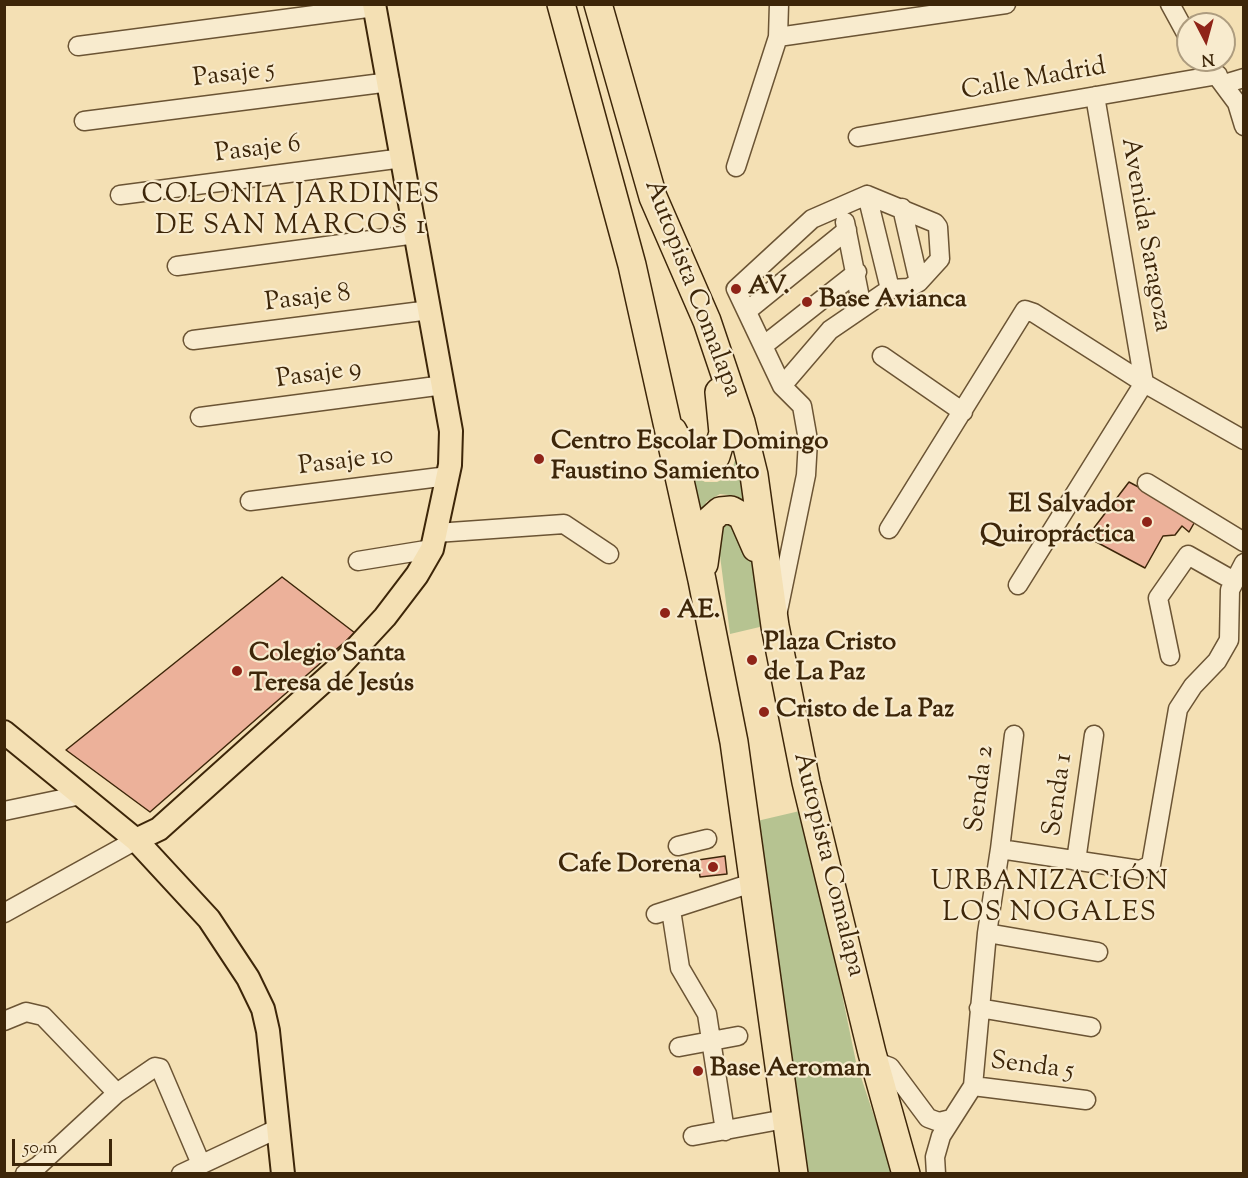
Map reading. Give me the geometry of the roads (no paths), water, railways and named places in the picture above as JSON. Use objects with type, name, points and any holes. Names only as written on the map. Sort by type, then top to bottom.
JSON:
[{"type":"highway","name":"Autopista Comalapa","points":[[561,4],[632,266],[702,580],[734,742],[794,1173]]},
{"type":"highway","name":"Autopista Comalapa","points":[[598,4],[653,197],[707,321],[741,422],[754,475],[775,626],[806,782],[874,1061],[906,1173]]},
{"type":"highway","points":[[657,382],[666,412],[685,454],[695,462],[716,456],[722,442],[723,422],[707,321]]},
{"type":"highway","points":[[702,580],[710,520],[720,510],[731,510],[742,516],[748,525],[768,583]]},
{"type":"main road","points":[[136,840],[159,829],[336,670],[385,617],[417,575],[434,541],[448,476],[451,431],[390,82],[374,6]]},
{"type":"main road","points":[[4,732],[136,840],[209,919],[248,978],[263,1009],[268,1031],[283,1173]]},
{"type":"street","points":[[736,167],[777,37],[779,4]]},
{"type":"street","points":[[777,37],[1006,4]]},
{"type":"street","points":[[78,46],[374,6]]},
{"type":"street","points":[[1215,72],[1237,104],[1244,126]]},
{"type":"street","name":"Calle Madrid","points":[[858,137],[1095,96],[1244,78]]},
{"type":"street","name":"Pasaje 5","points":[[84,121],[390,82]]},
{"type":"street","name":"Avenida Saragoza","points":[[1095,96],[1144,383]]},
{"type":"street","name":"Pasaje 6","points":[[120,195],[403,158]]},
{"type":"street","points":[[867,195],[890,289]]},
{"type":"street","points":[[775,626],[806,475],[808,440],[802,406],[782,386],[736,289],[812,219],[867,195],[924,217],[938,227],[940,259],[919,282],[909,288],[890,289],[830,330],[782,386]]},
{"type":"street","points":[[842,206],[857,272],[862,308]]},
{"type":"street","points":[[902,208],[919,282]]},
{"type":"street","points":[[747,311],[847,230]]},
{"type":"street","points":[[177,266],[416,234]]},
{"type":"street","points":[[763,346],[857,272]]},
{"type":"street","name":"Pasaje 8","points":[[193,340],[430,310]]},
{"type":"street","points":[[889,529],[1025,310],[1031,311],[1144,383],[1244,440]]},
{"type":"street","points":[[882,356],[963,412]]},
{"type":"street","points":[[1018,585],[1144,383]]},
{"type":"street","name":"Pasaje 9","points":[[200,417],[444,385]]},
{"type":"street","name":"Pasaje 10","points":[[250,501],[448,476]]},
{"type":"street","points":[[1147,483],[1244,542]]},
{"type":"street","points":[[358,561],[434,541],[564,524],[609,554]]},
{"type":"street","points":[[762,539],[787,535],[795,529]]},
{"type":"street","points":[[1000,849],[1140,870],[1151,865],[1178,709],[1193,686],[1217,661],[1229,639],[1230,590],[1238,572],[1188,555],[1158,598],[1170,656]]},
{"type":"street","name":"Senda 2","points":[[973,1086],[987,933],[1014,735]]},
{"type":"street","name":"Senda 1","points":[[1076,861],[1094,735]]},
{"type":"street","points":[[4,811],[81,795]]},
{"type":"street","points":[[678,846],[706,839]]},
{"type":"street","points":[[4,913],[136,840]]},
{"type":"street","points":[[725,1131],[707,1014],[676,969],[663,912],[682,907],[687,902],[752,883]]},
{"type":"street","points":[[987,933],[1098,952]]},
{"type":"street","points":[[979,1008],[1091,1027]]},
{"type":"street","points":[[4,1021],[26,1012],[43,1016],[117,1093]]},
{"type":"street","points":[[679,1047],[738,1036]]},
{"type":"street","points":[[874,1061],[890,1067],[928,1118],[939,1122],[951,1119]]},
{"type":"street","points":[[34,1171],[117,1093],[155,1067],[160,1068],[201,1164]]},
{"type":"street","points":[[936,1173],[935,1157],[941,1136],[973,1086]]},
{"type":"street","name":"Senda 5","points":[[973,1086],[1086,1100]]},
{"type":"street","points":[[693,1136],[785,1119]]},
{"type":"street","points":[[181,1173],[279,1128]]},
{"type":"place","name":"AV.","points":[[736,289]]},
{"type":"place","name":"Base Avianca","points":[[807,302]]},
{"type":"place","name":"Centro Escolar Domingo Faustino Samiento","points":[[539,459]]},
{"type":"place","name":"El Salvador Quiropráctica","points":[[1147,522]]},
{"type":"place","name":"AE.","points":[[665,613]]},
{"type":"place","name":"Plaza Cristo de La Paz","points":[[752,660]]},
{"type":"place","name":"Colegio Santa Teresa de Jesús","points":[[237,671]]},
{"type":"place","name":"Cristo de La Paz","points":[[764,712]]},
{"type":"place","name":"Cafe Dorena","points":[[713,867]]},
{"type":"place","name":"Base Aeroman","points":[[698,1071]]},
{"type":"district","name":"COLONIA JARDINES DE SAN MARCOS 1","points":[[291,212]]},
{"type":"district","name":"URBANIZACIÓN LOS NOGALES","points":[[1050,900]]}]
